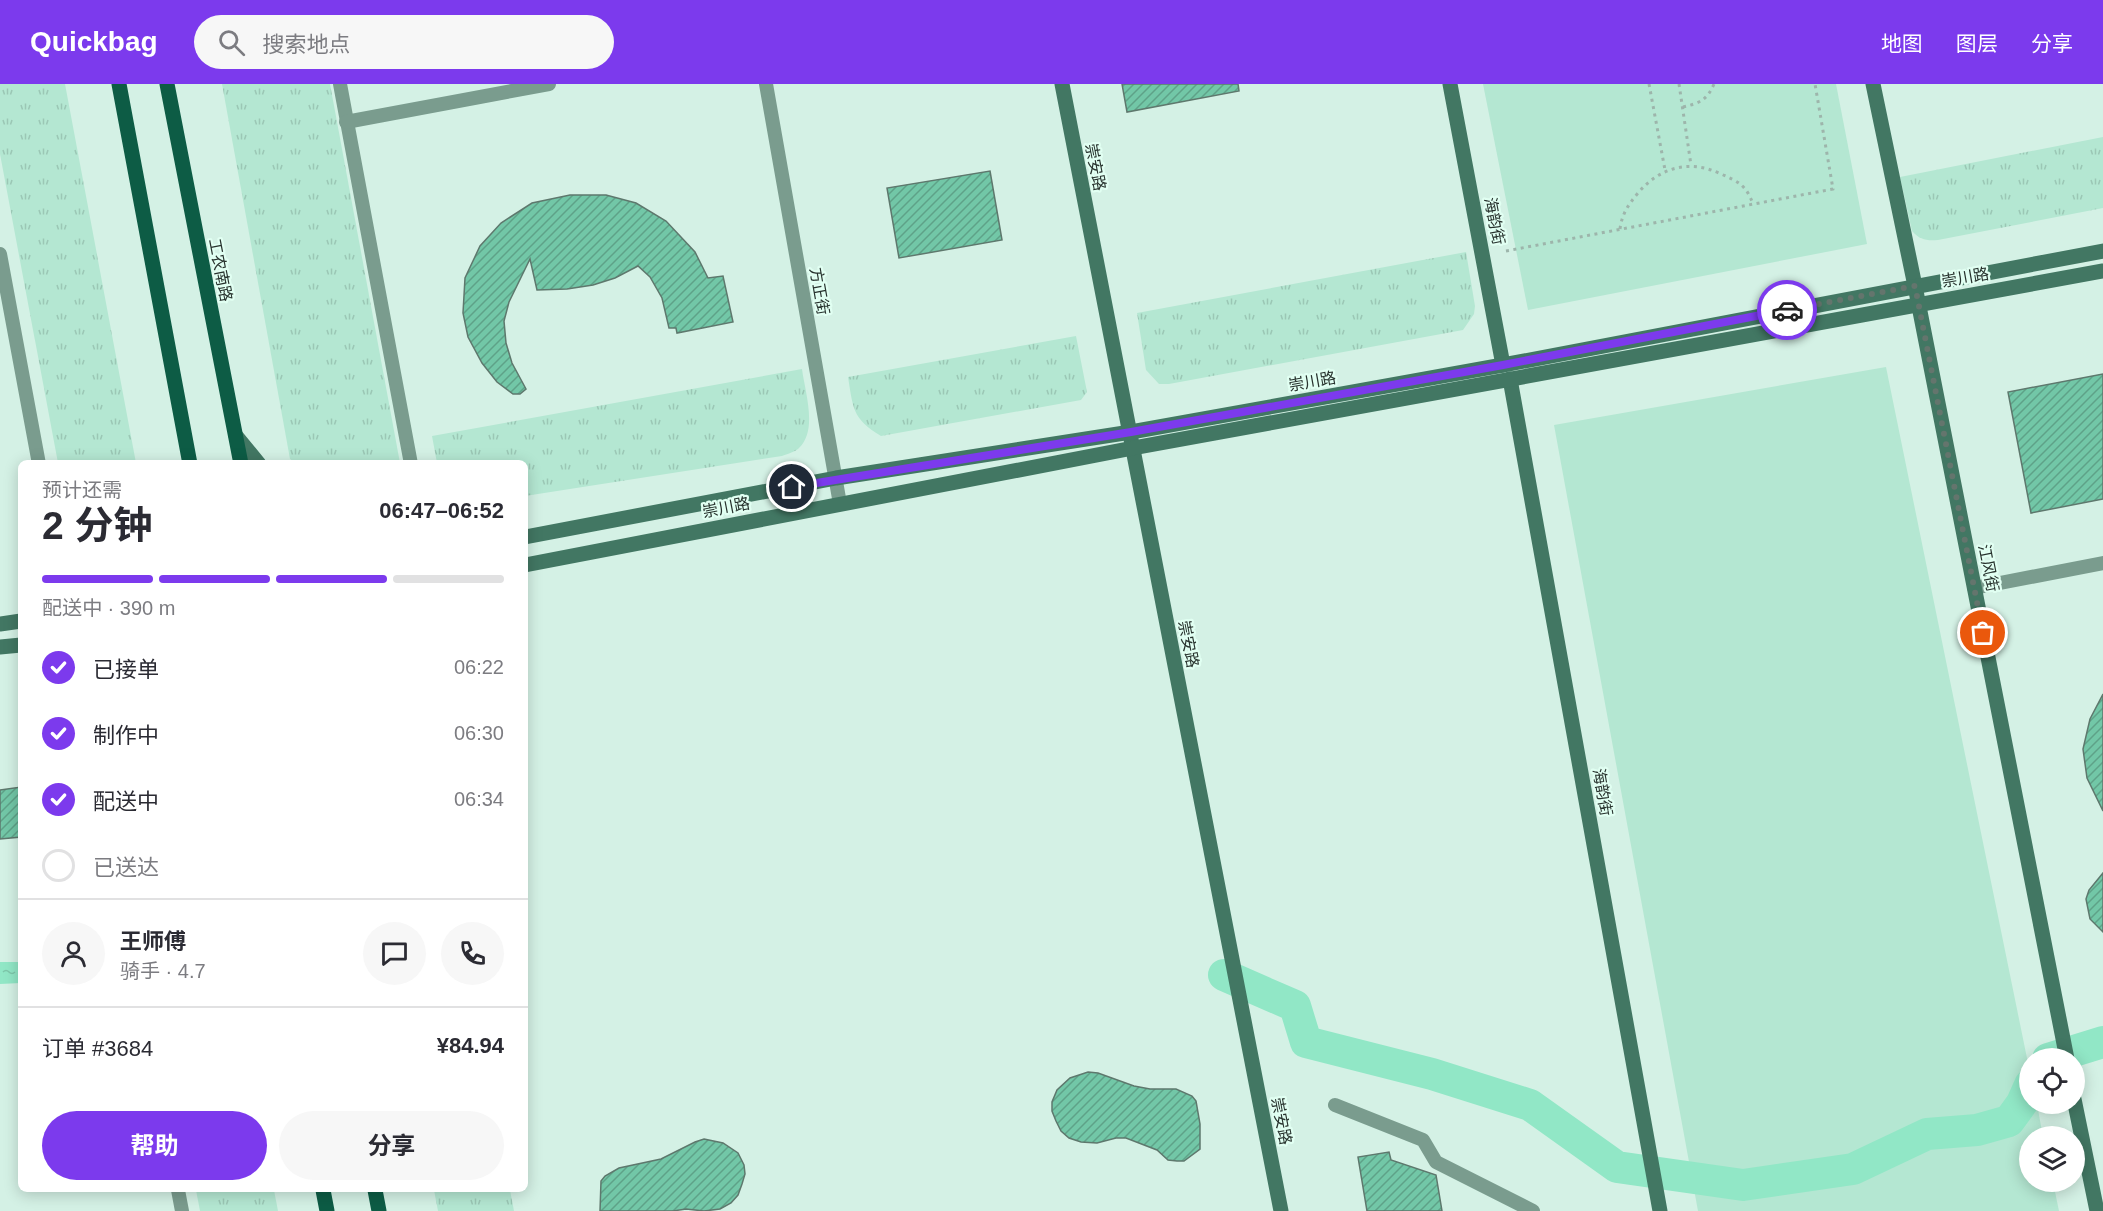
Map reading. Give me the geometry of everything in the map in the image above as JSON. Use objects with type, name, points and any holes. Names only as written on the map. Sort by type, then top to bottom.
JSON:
[{"type":"main road","points":[[119,84],[186,460]]},
{"type":"main road","name":"工农南路","points":[[167,84],[240,460]]},
{"type":"main road","points":[[323,1192],[327,1211]]},
{"type":"main road","points":[[375,1192],[379,1211]]},
{"type":"street","points":[[340,84],[410,460]]},
{"type":"street","points":[[346,122],[549,84]]},
{"type":"street","name":"方正街","points":[[766,84],[840,504]]},
{"type":"street","name":"崇安路","points":[[1062,84],[1281,1211]]},
{"type":"street","name":"海韵街","points":[[1450,84],[1507,372],[1660,1211]]},
{"type":"street","name":"江风街","points":[[1873,84],[2065,1048]]},
{"type":"street","name":"崇川路","points":[[528,564],[1133,448],[1915,286],[2103,251]]},
{"type":"street","points":[[0,254],[38,460]]},
{"type":"street","name":"崇川路","points":[[528,536],[836,478],[1507,372],[2103,271]]},
{"type":"street","points":[[236,436],[256,460]]},
{"type":"street","points":[[1974,588],[2103,563]]},
{"type":"street","points":[[0,624],[18,621]]},
{"type":"street","points":[[0,647],[18,645]]},
{"type":"street","points":[[1335,1105],[1423,1140],[1436,1162],[1533,1211]]},
{"type":"street","points":[[2077,1114],[2097,1211]]},
{"type":"street","points":[[178,1192],[182,1211]]},
{"type":"path","points":[[1649,84],[1665,170]]},
{"type":"path","points":[[1679,84],[1691,165]]},
{"type":"path","points":[[1683,107],[1702,102],[1710,94],[1714,84]]},
{"type":"path","points":[[1506,251],[1833,189],[1815,84]]},
{"type":"path","points":[[1620,229],[1622,216],[1648,181],[1665,170],[1691,165],[1708,168],[1738,182],[1748,190],[1753,204]]},
{"type":"green space","points":[[0,84],[65,84],[135,460],[57,460],[0,154]]},
{"type":"green space","points":[[222,84],[330,84],[399,460],[290,459]]},
{"type":"green space","points":[[1483,84],[1836,84],[1867,244],[1528,310]]},
{"type":"green space","points":[[2103,137],[2103,208],[1938,240],[1924,239],[1912,231],[1900,177]]},
{"type":"green space","points":[[1466,252],[1475,306],[1474,314],[1463,330],[1169,384],[1159,384],[1146,370],[1137,313]]},
{"type":"green space","points":[[1076,336],[1087,392],[1081,400],[881,436],[864,424],[853,404],[848,377]]},
{"type":"green space","points":[[1886,367],[2025,1048],[2019,1048],[2019,1114],[2039,1114],[2041,1126],[2019,1126],[2019,1192],[2055,1192],[2059,1211],[1698,1211],[1554,425]]},
{"type":"green space","points":[[802,369],[809,410],[805,440],[799,448],[782,456],[528,496],[528,460],[436,460],[432,436]]},
{"type":"green space","points":[[196,1192],[274,1192],[278,1211],[200,1211]]},
{"type":"green space","points":[[434,1192],[510,1192],[514,1211],[438,1211]]},
{"type":"water","points":[[0,962],[18,962],[18,983],[0,984]]},
{"type":"building","points":[[1122,84],[1238,84],[1239,91],[1127,112]]},
{"type":"building","points":[[990,171],[1002,240],[899,258],[887,188]]},
{"type":"building","points":[[570,195],[606,195],[636,203],[666,221],[695,252],[708,278],[723,276],[733,322],[677,333],[676,328],[669,328],[662,298],[650,277],[638,266],[615,278],[593,285],[537,290],[530,259],[509,302],[504,321],[506,343],[512,363],[526,389],[520,394],[513,394],[497,382],[482,363],[468,337],[463,313],[465,278],[480,246],[501,223],[532,203]]},
{"type":"building","points":[[2103,374],[2103,499],[2031,513],[2008,392]]},
{"type":"building","points":[[2103,694],[2103,811],[2087,778],[2083,749],[2090,719]]},
{"type":"building","points":[[18,787],[18,837],[0,839],[0,790]]},
{"type":"building","points":[[2103,873],[2103,932],[2090,919],[2086,899],[2089,890]]},
{"type":"building","points":[[1088,1072],[1098,1073],[1134,1086],[1150,1089],[1176,1089],[1192,1096],[1196,1101],[1200,1124],[1200,1149],[1184,1161],[1177,1161],[1168,1160],[1157,1150],[1126,1138],[1097,1143],[1081,1142],[1069,1138],[1061,1131],[1056,1121],[1052,1111],[1052,1102],[1057,1090],[1070,1078]]},
{"type":"building","points":[[704,1139],[723,1143],[738,1153],[744,1165],[745,1174],[742,1184],[738,1195],[731,1203],[720,1209],[704,1211],[686,1209],[600,1211],[601,1181],[605,1176],[619,1168],[661,1159]]},
{"type":"building","points":[[1389,1152],[1391,1160],[1436,1175],[1442,1211],[1367,1211],[1358,1157]]},
{"type":"waterway","points":[[1224,975],[1295,1006],[1306,1042],[1432,1074],[1530,1105],[1617,1167],[1743,1185],[1853,1169],[1927,1134],[1977,1130],[2009,1121],[2019,1107]]},
{"type":"waterway","points":[[2084,1048],[2103,1042]]},
{"type":"way so far","points":[[1787,310],[1915,286],[1983,633]]},
{"type":"route","points":[[792,487],[836,478],[1002,454],[1131,432],[1503,365],[1787,310]]}]
